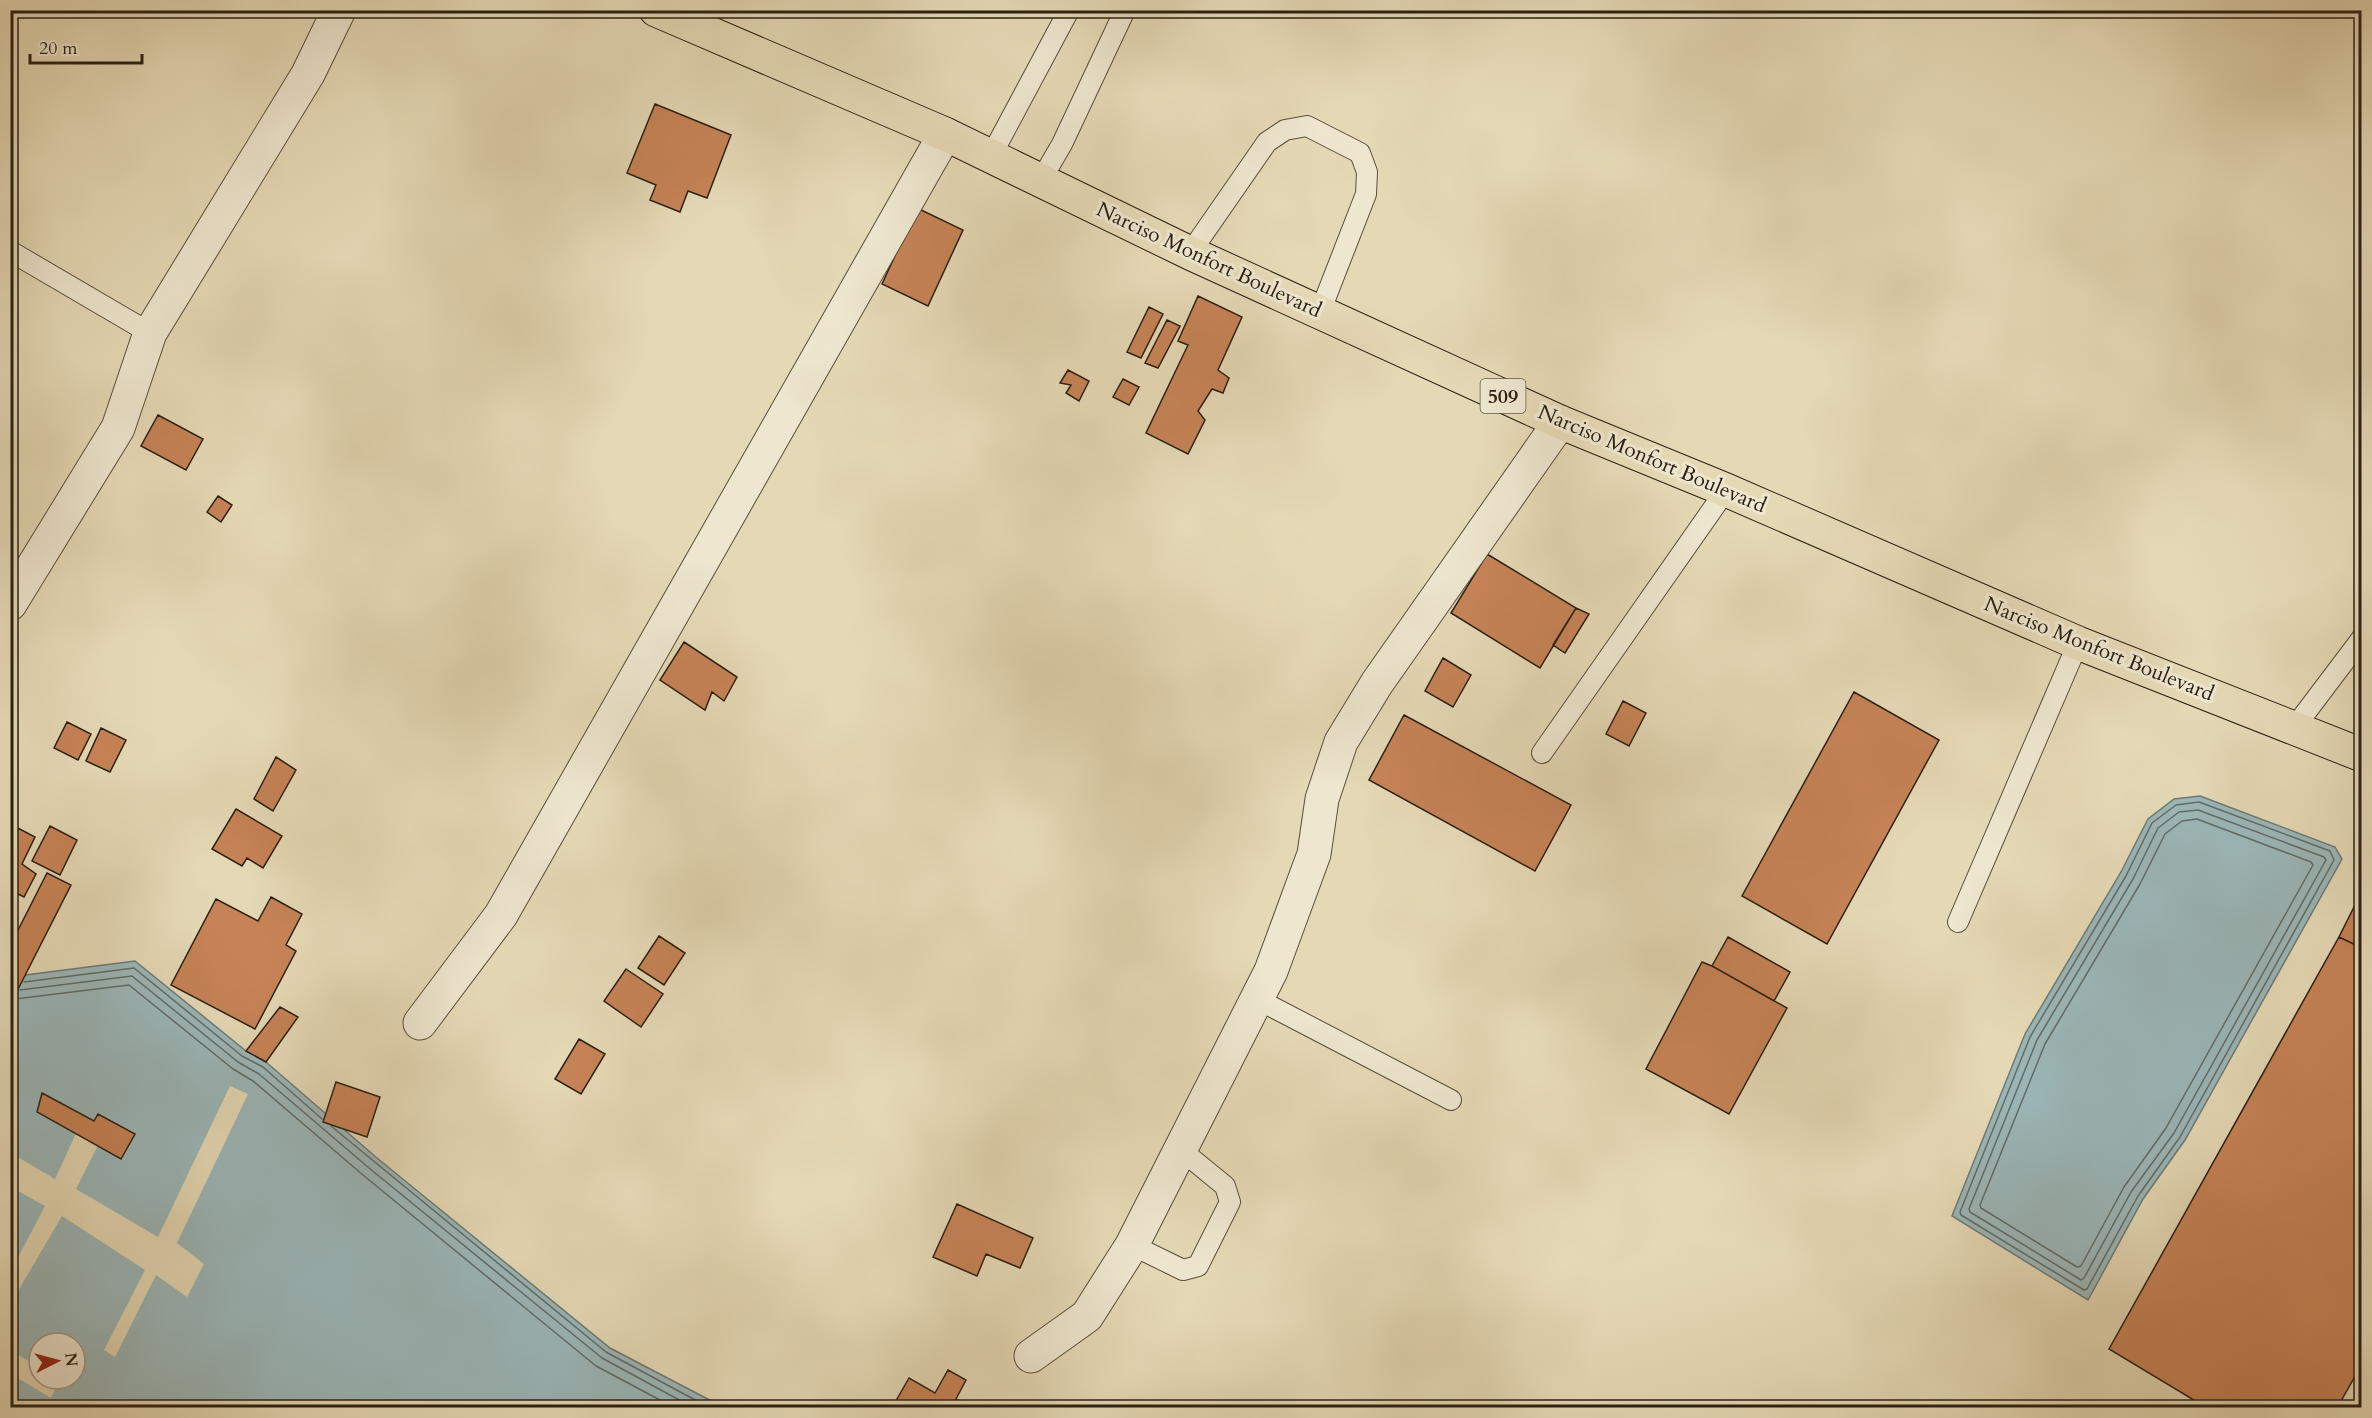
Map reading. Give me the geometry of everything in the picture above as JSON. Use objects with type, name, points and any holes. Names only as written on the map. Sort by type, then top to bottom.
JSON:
[{"type":"main road","name":"Narciso Monfort Boulevard","points":[[656,10],[945,135],[1190,253],[1560,422],[1726,490],[2078,643],[2361,755]]},
{"type":"street","points":[[10,604],[118,428],[150,333],[308,74],[339,10]]},
{"type":"street","points":[[420,1023],[501,915],[945,135]]},
{"type":"street","points":[[1031,1356],[1087,1316],[1132,1245],[1271,971],[1314,854],[1322,800],[1341,742],[1377,683],[1560,422]]},
{"type":"lane","points":[[991,156],[1069,10]]},
{"type":"lane","points":[[1041,180],[1062,144],[1125,10]]},
{"type":"lane","points":[[1190,253],[1267,142],[1285,130],[1307,126],[1360,153],[1367,172],[1366,194],[1320,312]]},
{"type":"lane","points":[[10,251],[150,333]]},
{"type":"lane","points":[[1542,753],[1726,490]]},
{"type":"lane","points":[[2294,728],[2361,638]]},
{"type":"lane","points":[[1958,922],[2078,643]]},
{"type":"lane","points":[[1257,999],[1451,1100]]},
{"type":"lane","points":[[1132,1245],[1183,1270],[1198,1266],[1230,1202],[1225,1186],[1180,1150]]},
{"type":"water","points":[[2200,796],[2335,847],[2342,859],[2185,1140],[2143,1199],[2088,1300],[1952,1216],[2025,1034],[2121,872],[2148,819],[2174,799]]},
{"type":"water","points":[[135,961],[246,1051],[266,1062],[377,1158],[610,1348],[723,1407],[11,1407],[10,977]]},
{"type":"pier","points":[[230,1086],[248,1094],[177,1243],[204,1264],[187,1297],[156,1275],[115,1357],[104,1350],[145,1270],[62,1216],[11,1303],[11,1271],[45,1206],[11,1187],[11,1153],[55,1179],[78,1129],[99,1143],[76,1189],[158,1237]]},
{"type":"pier","points":[[11,1351],[27,1360],[27,1384],[11,1374]]},
{"type":"pier","points":[[39,1391],[54,1391],[51,1398]]},
{"type":"building","points":[[655,104],[731,135],[707,198],[688,191],[680,212],[650,200],[656,185],[627,173]]},
{"type":"building","points":[[917,208],[963,230],[928,306],[882,284]]},
{"type":"building","points":[[1198,296],[1242,317],[1218,370],[1229,378],[1223,393],[1212,389],[1198,411],[1205,420],[1188,454],[1146,433],[1188,345],[1178,341]]},
{"type":"building","points":[[1149,307],[1163,314],[1141,358],[1127,352]]},
{"type":"building","points":[[1167,320],[1180,326],[1158,368],[1145,363]]},
{"type":"building","points":[[1068,370],[1089,381],[1079,401],[1066,393],[1071,385],[1060,383]]},
{"type":"building","points":[[1123,379],[1139,387],[1129,405],[1113,397]]},
{"type":"building","points":[[158,415],[203,439],[186,470],[141,446]]},
{"type":"building","points":[[218,496],[232,505],[221,522],[207,512]]},
{"type":"building","points":[[1487,554],[1576,608],[1540,668],[1451,613]]},
{"type":"building","points":[[1576,608],[1589,614],[1565,653],[1553,645]]},
{"type":"building","points":[[684,642],[737,677],[724,701],[712,692],[705,710],[660,680]]},
{"type":"building","points":[[1443,658],[1471,675],[1453,707],[1425,691]]},
{"type":"building","points":[[1854,692],[1939,740],[1827,944],[1742,896]]},
{"type":"building","points":[[1623,701],[1646,713],[1629,746],[1606,734]]},
{"type":"building","points":[[1404,715],[1571,805],[1535,871],[1369,780]]},
{"type":"building","points":[[67,722],[91,734],[78,760],[54,748]]},
{"type":"building","points":[[101,728],[126,740],[110,772],[86,761]]},
{"type":"building","points":[[276,757],[296,770],[273,811],[254,799]]},
{"type":"building","points":[[236,809],[282,836],[263,868],[247,858],[242,866],[212,849]]},
{"type":"building","points":[[14,826],[35,837],[22,864],[36,874],[24,897],[10,890],[10,834]]},
{"type":"building","points":[[50,826],[77,840],[60,875],[32,861]]},
{"type":"building","points":[[47,873],[71,885],[10,1005],[10,946]]},
{"type":"building","points":[[2362,891],[2362,948],[2339,937]]},
{"type":"building","points":[[271,897],[302,914],[286,945],[296,951],[255,1029],[171,985],[216,899],[258,921]]},
{"type":"building","points":[[659,936],[685,953],[664,985],[638,968]]},
{"type":"building","points":[[1728,937],[1790,972],[1774,1001],[1712,966]]},
{"type":"building","points":[[2339,937],[2362,948],[2362,1364],[2337,1408],[2207,1408],[2109,1349]]},
{"type":"building","points":[[1702,962],[1787,1008],[1729,1114],[1646,1069]]},
{"type":"building","points":[[626,969],[663,994],[641,1027],[604,1001]]},
{"type":"building","points":[[280,1007],[298,1017],[266,1062],[246,1051]]},
{"type":"building","points":[[579,1039],[605,1054],[581,1094],[555,1079]]},
{"type":"building","points":[[336,1082],[380,1097],[367,1137],[323,1122]]},
{"type":"building","points":[[42,1093],[94,1121],[98,1114],[135,1134],[121,1159],[37,1112]]},
{"type":"building","points":[[957,1204],[1033,1238],[1020,1268],[986,1254],[977,1276],[933,1257]]},
{"type":"building","points":[[948,1370],[966,1380],[956,1399],[968,1405],[967,1408],[893,1406],[909,1378],[935,1393]]}]
